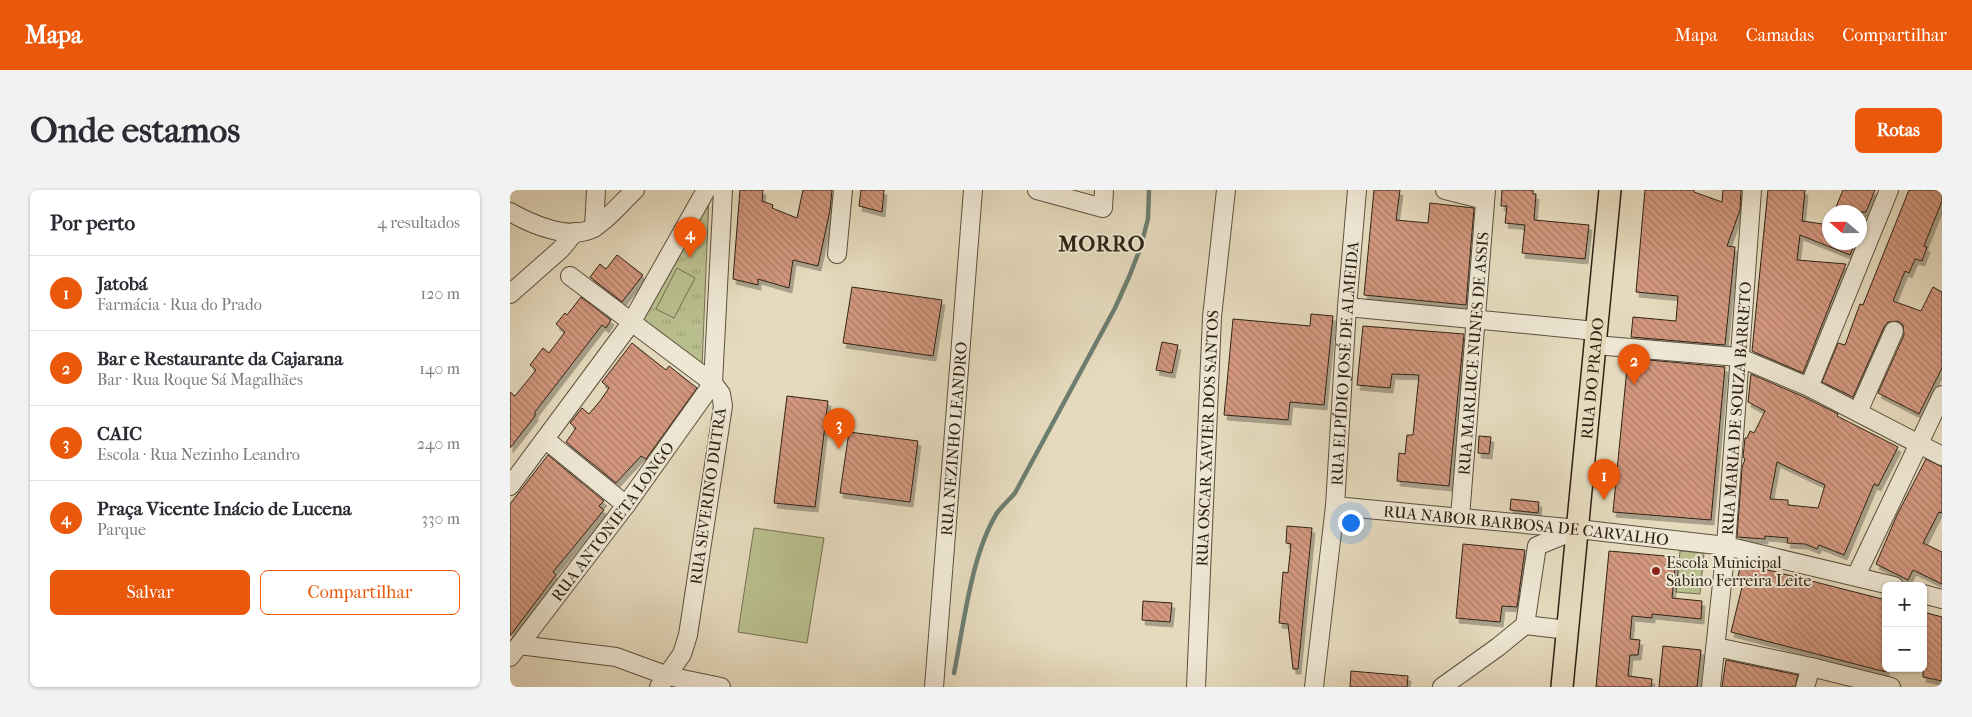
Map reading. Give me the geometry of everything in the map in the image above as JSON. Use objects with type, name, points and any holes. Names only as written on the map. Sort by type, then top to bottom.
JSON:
[{"type":"main road","name":"RUA DO PRADO","points":[[1562,687],[1610,190]]},
{"type":"street","points":[[594,228],[596,190]]},
{"type":"street","points":[[510,212],[535,225],[554,230],[575,232],[594,228],[635,190]]},
{"type":"street","points":[[510,486],[546,440],[631,322],[706,190]]},
{"type":"street","name":"RUA SEVERINO DUTRA","points":[[671,682],[688,634],[723,406],[720,394],[713,383],[723,190]]},
{"type":"street","points":[[837,254],[843,190]]},
{"type":"street","name":"RUA NEZINHO LEANDRO","points":[[934,687],[973,190]]},
{"type":"street","points":[[1037,190],[1103,208],[1104,190]]},
{"type":"street","name":"RUA OSCAR XAVIER DOS SANTOS","points":[[1196,687],[1212,317],[1226,190]]},
{"type":"street","name":"RUA ELPÍDIO JOSÉ DE ALMEIDA","points":[[1314,687],[1334,506],[1357,190]]},
{"type":"street","points":[[1445,190],[1485,195]]},
{"type":"street","name":"RUA MARIA DE SOUZA BARRETO","points":[[1712,687],[1726,546],[1738,357],[1752,190]]},
{"type":"street","points":[[1809,388],[1889,190]]},
{"type":"street","name":"RUA MARLUCE NUNES DE ASSIS","points":[[1460,517],[1485,195]]},
{"type":"street","points":[[510,294],[561,249],[575,232]]},
{"type":"street","points":[[570,276],[713,383]]},
{"type":"street","points":[[1347,307],[1475,319],[1596,338],[1738,357],[1809,388],[1942,456]]},
{"type":"street","points":[[1858,412],[1894,331]]},
{"type":"street","name":"RUA ANTONIETA LONGO","points":[[514,651],[626,505],[713,383]]},
{"type":"street","points":[[1856,576],[1942,395]]},
{"type":"street","points":[[546,440],[626,505]]},
{"type":"street","name":"RUA NABOR BARBOSA DE CARVALHO","points":[[1334,506],[1578,529],[1726,546],[1882,583]]},
{"type":"street","points":[[1442,687],[1525,625],[1537,546],[1578,529]]},
{"type":"street","points":[[1927,595],[1942,599]]},
{"type":"street","points":[[1525,625],[1568,630]]},
{"type":"street","points":[[1716,647],[1811,667],[1891,687]]},
{"type":"street","points":[[514,651],[616,657],[671,682],[722,687]]},
{"type":"street","points":[[1805,687],[1811,667]]},
{"type":"green space","points":[[709,195],[702,367],[637,321]]},
{"type":"green space","points":[[677,268],[695,278],[674,318],[656,309]]},
{"type":"green space","points":[[754,528],[824,538],[807,643],[738,632]]},
{"type":"green space","points":[[1680,551],[1704,553],[1700,594],[1676,592]]},
{"type":"building","points":[[740,190],[763,190],[762,201],[773,205],[772,208],[797,218],[803,190],[832,190],[830,210],[818,266],[793,260],[789,288],[758,279],[758,285],[733,279]]},
{"type":"building","points":[[861,190],[884,190],[882,212],[859,206]]},
{"type":"building","points":[[1374,190],[1400,190],[1396,220],[1428,223],[1430,203],[1474,208],[1466,305],[1364,295]]},
{"type":"building","points":[[1502,190],[1533,190],[1533,194],[1536,194],[1534,220],[1589,225],[1585,259],[1522,253],[1525,225],[1505,223],[1507,206],[1501,206]]},
{"type":"building","points":[[1645,190],[1694,190],[1694,192],[1722,202],[1723,190],[1741,190],[1740,210],[1727,246],[1735,247],[1725,345],[1631,337],[1633,317],[1676,321],[1678,296],[1636,292]]},
{"type":"building","points":[[1768,190],[1805,190],[1802,221],[1822,224],[1822,244],[1800,235],[1797,260],[1846,264],[1803,373],[1752,351]]},
{"type":"building","points":[[1843,190],[1875,190],[1867,210],[1867,205],[1837,205]]},
{"type":"building","points":[[1909,190],[1942,190],[1942,201],[1924,246],[1927,247],[1922,261],[1915,259],[1909,273],[1905,271],[1893,301],[1921,311],[1933,287],[1942,292],[1942,368],[1919,414],[1878,393],[1904,335],[1903,325],[1898,321],[1888,322],[1884,327],[1853,397],[1822,382],[1838,343],[1845,345],[1860,304],[1863,305]]},
{"type":"building","points":[[1838,250],[1852,250],[1850,255]]},
{"type":"building","points":[[617,255],[643,275],[622,302],[590,277],[600,264],[606,269]]},
{"type":"building","points":[[852,287],[942,300],[933,356],[843,343]]},
{"type":"building","points":[[581,297],[611,320],[606,328],[602,325],[535,412],[535,416],[510,448],[510,392],[515,396],[536,370],[530,365],[543,348],[549,353],[565,332],[556,324],[565,313],[567,315]]},
{"type":"building","points":[[1311,314],[1333,316],[1324,405],[1290,402],[1288,420],[1224,415],[1233,319],[1310,326]]},
{"type":"building","points":[[1363,326],[1464,334],[1449,486],[1397,481],[1399,453],[1405,454],[1407,435],[1413,435],[1419,375],[1392,374],[1390,388],[1357,385]]},
{"type":"building","points":[[1162,342],[1178,345],[1172,373],[1156,370]]},
{"type":"building","points":[[632,343],[666,370],[669,366],[697,388],[646,459],[641,456],[616,483],[566,442],[576,428],[570,423],[582,408],[589,414],[600,401],[609,388],[602,382]]},
{"type":"building","points":[[1628,358],[1725,367],[1711,520],[1613,512]]},
{"type":"building","points":[[1751,374],[1804,397],[1898,447],[1878,486],[1874,484],[1844,555],[1819,545],[1817,549],[1805,544],[1787,543],[1788,538],[1765,536],[1765,539],[1737,537],[1742,468],[1745,459],[1743,457],[1745,438],[1747,438],[1750,431],[1754,433],[1765,411],[1748,402]],"holes":[[[1777,462],[1825,485],[1818,508],[1788,505],[1788,500],[1770,499]]]},
{"type":"building","points":[[787,396],[828,401],[815,507],[774,503]]},
{"type":"building","points":[[849,432],[918,441],[910,502],[840,493]]},
{"type":"building","points":[[1479,436],[1491,437],[1489,454],[1478,453]]},
{"type":"building","points":[[548,455],[604,501],[599,506],[604,510],[553,572],[556,575],[510,636],[510,504]]},
{"type":"building","points":[[1926,459],[1942,467],[1942,513],[1939,512],[1923,543],[1942,552],[1942,584],[1913,570],[1908,580],[1876,564],[1897,515]]},
{"type":"building","points":[[1511,499],[1539,502],[1538,513],[1510,510]]},
{"type":"building","points":[[1287,526],[1312,528],[1298,669],[1293,669],[1288,624],[1279,623],[1283,572],[1288,573],[1291,544],[1286,543]]},
{"type":"building","points":[[1463,544],[1525,550],[1517,607],[1502,606],[1500,622],[1456,618]]},
{"type":"building","points":[[1609,551],[1676,557],[1672,598],[1702,601],[1701,619],[1652,614],[1652,618],[1632,616],[1630,639],[1640,640],[1638,655],[1630,655],[1628,676],[1652,679],[1651,687],[1596,687]]},
{"type":"building","points":[[1741,563],[1882,599],[1882,671],[1731,632],[1743,583],[1737,581]]},
{"type":"building","points":[[1143,601],[1172,603],[1170,622],[1142,620]]},
{"type":"building","points":[[1927,613],[1942,617],[1942,681],[1923,677],[1923,672],[1927,672]]},
{"type":"building","points":[[1663,646],[1701,650],[1697,687],[1659,687]]},
{"type":"building","points":[[1726,660],[1798,675],[1795,687],[1722,687]]},
{"type":"building","points":[[1351,671],[1408,676],[1407,687],[1350,687]]},
{"type":"waterway","points":[[954,673],[969,590],[988,530],[997,513],[1015,493],[1115,308],[1140,249],[1148,219],[1149,190]]},
{"type":"place","name":"Praça Vicente Inácio de Lucena","points":[[690,258]]},
{"type":"place","name":"Bar e Restaurante da Cajarana","points":[[1634,385]]},
{"type":"place","name":"CAIC","points":[[839,449]]},
{"type":"place","name":"Jatobá","points":[[1604,500]]},
{"type":"place","name":"Escola Municipal Sabino Ferreira Leite","points":[[1656,571]]},
{"type":"district","name":"MORRO","points":[[1102,244]]}]
